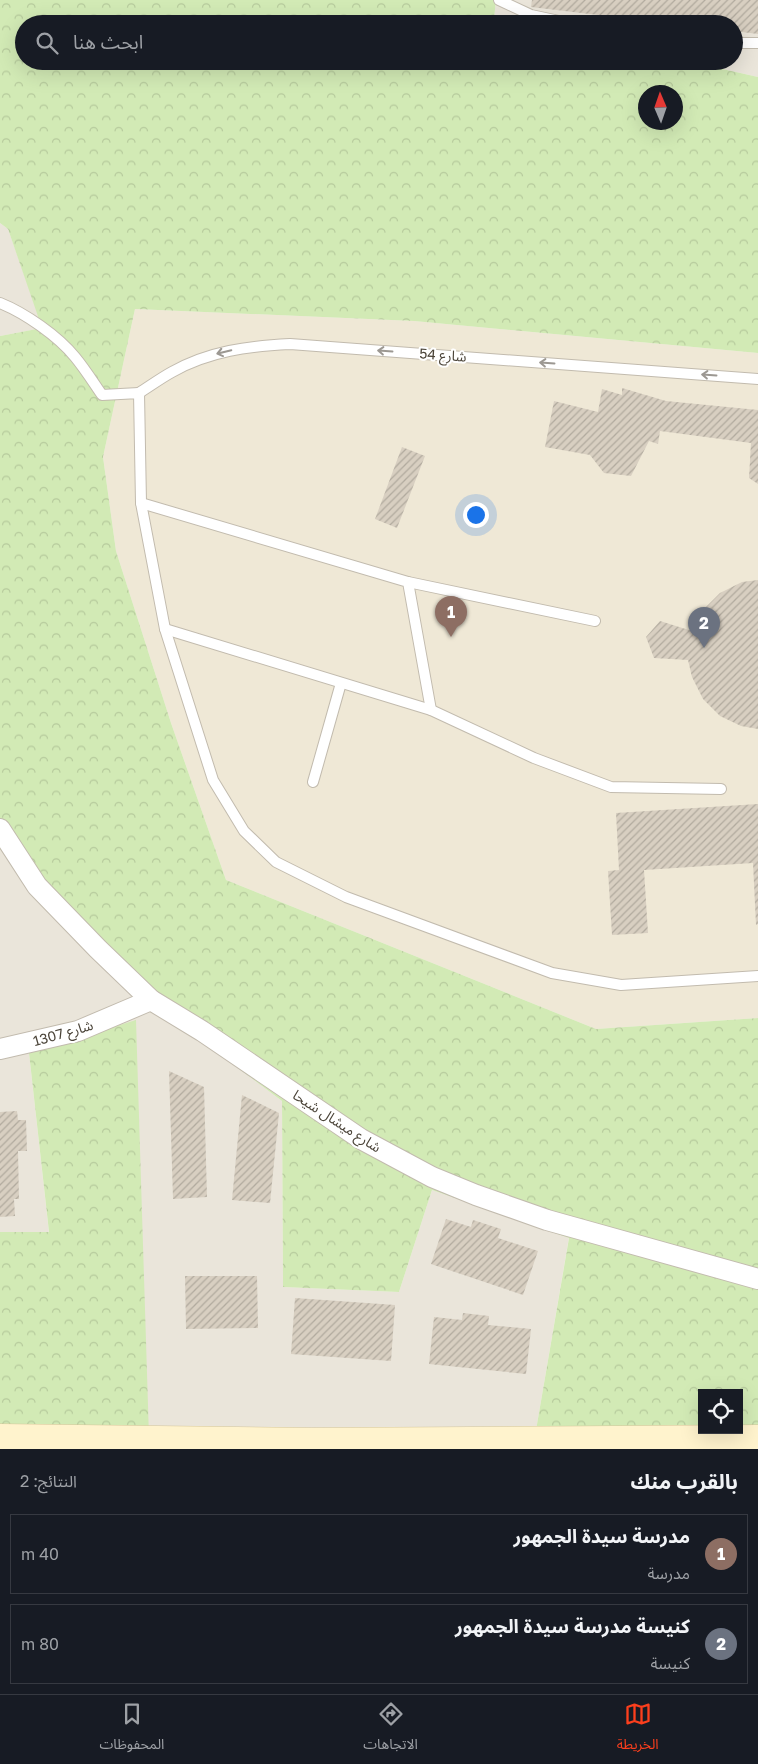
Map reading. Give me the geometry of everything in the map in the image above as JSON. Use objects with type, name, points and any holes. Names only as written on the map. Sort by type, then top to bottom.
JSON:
[{"type":"main road","points":[[0,1438],[311,1442],[758,1439]]},
{"type":"street","name":"شارع ميشال شيحا","points":[[0,828],[37,886],[151,1000],[202,1031],[361,1139],[432,1177],[476,1195],[547,1220],[758,1280]]},
{"type":"street","name":"شارع 1307","points":[[0,1049],[78,1031],[151,1000]]},
{"type":"lane","points":[[499,0],[531,15]]},
{"type":"lane","points":[[743,42],[758,43]]},
{"type":"lane","points":[[0,303],[9,306],[48,331],[74,356],[102,395],[139,393],[141,502],[165,629],[213,780],[244,831],[276,862],[346,897],[552,974],[621,985],[758,976]]},
{"type":"lane","name":"شارع 54","points":[[139,393],[173,371],[210,356],[250,346],[290,344],[758,378]]},
{"type":"lane","points":[[141,502],[408,582],[595,621]]},
{"type":"lane","points":[[408,582],[431,710]]},
{"type":"lane","points":[[165,629],[431,710],[534,758],[610,787],[721,789]]},
{"type":"lane","points":[[313,782],[341,683]]},
{"type":"shaded area","points":[[496,0],[758,0],[758,77],[727,70],[743,70],[743,15],[494,15]]},
{"type":"shaded area","points":[[0,223],[8,229],[43,328],[0,336]]},
{"type":"shaded area","points":[[135,309],[414,321],[758,353],[758,1018],[596,1029],[226,880],[171,723],[116,551],[103,457]]},
{"type":"shaded area","points":[[0,849],[12,864],[147,1000],[282,1101],[283,1287],[399,1292],[432,1190],[569,1237],[535,1436],[149,1437],[29,1053],[49,1233],[0,1232]]},
{"type":"green space","points":[[0,0],[496,0],[494,15],[15,15],[15,70],[727,70],[758,77],[758,353],[414,321],[135,309],[103,457],[116,551],[171,723],[226,880],[596,1029],[758,1018],[758,1436],[535,1436],[569,1238],[432,1190],[399,1292],[283,1287],[282,1101],[147,1000],[12,864],[0,849],[0,336],[42,328],[8,229],[0,223]]},
{"type":"green space","points":[[136,1020],[149,1437],[0,1449],[0,1232],[49,1232],[29,1053]]},
{"type":"building","points":[[532,0],[758,0],[758,34],[743,32],[743,15],[598,15],[531,7]]},
{"type":"building","points":[[622,388],[666,401],[758,410],[758,484],[749,478],[751,443],[660,431],[658,444],[649,441],[631,476],[604,473],[590,455],[545,447],[554,401],[598,412],[602,389],[622,395]]},
{"type":"building","points":[[402,447],[425,456],[397,528],[375,519]]},
{"type":"building","points":[[758,580],[758,729],[741,726],[720,716],[703,699],[692,677],[688,660],[654,658],[646,637],[660,621],[692,631],[703,610],[720,593],[742,582]]},
{"type":"building","points":[[758,804],[758,924],[756,925],[753,863],[644,870],[648,933],[612,935],[608,871],[619,870],[616,813]]},
{"type":"building","points":[[169,1071],[204,1087],[207,1197],[173,1199]]},
{"type":"building","points":[[242,1095],[279,1113],[270,1203],[232,1200]]},
{"type":"building","points":[[17,1111],[18,1120],[26,1120],[27,1151],[18,1151],[19,1199],[14,1199],[15,1216],[0,1217],[0,1112]]},
{"type":"building","points":[[446,1219],[471,1227],[473,1220],[501,1229],[498,1238],[538,1251],[523,1295],[431,1264]]},
{"type":"building","points":[[185,1276],[257,1276],[258,1328],[186,1329]]},
{"type":"building","points":[[295,1298],[395,1305],[391,1361],[291,1354]]},
{"type":"building","points":[[463,1313],[489,1316],[488,1325],[531,1329],[526,1374],[429,1364],[434,1317],[462,1320]]},
{"type":"place","name":"مدرسة سيدة الجمهور","points":[[451,637]]},
{"type":"place","name":"كنيسة مدرسة سيدة الجمهور","points":[[704,648]]}]
